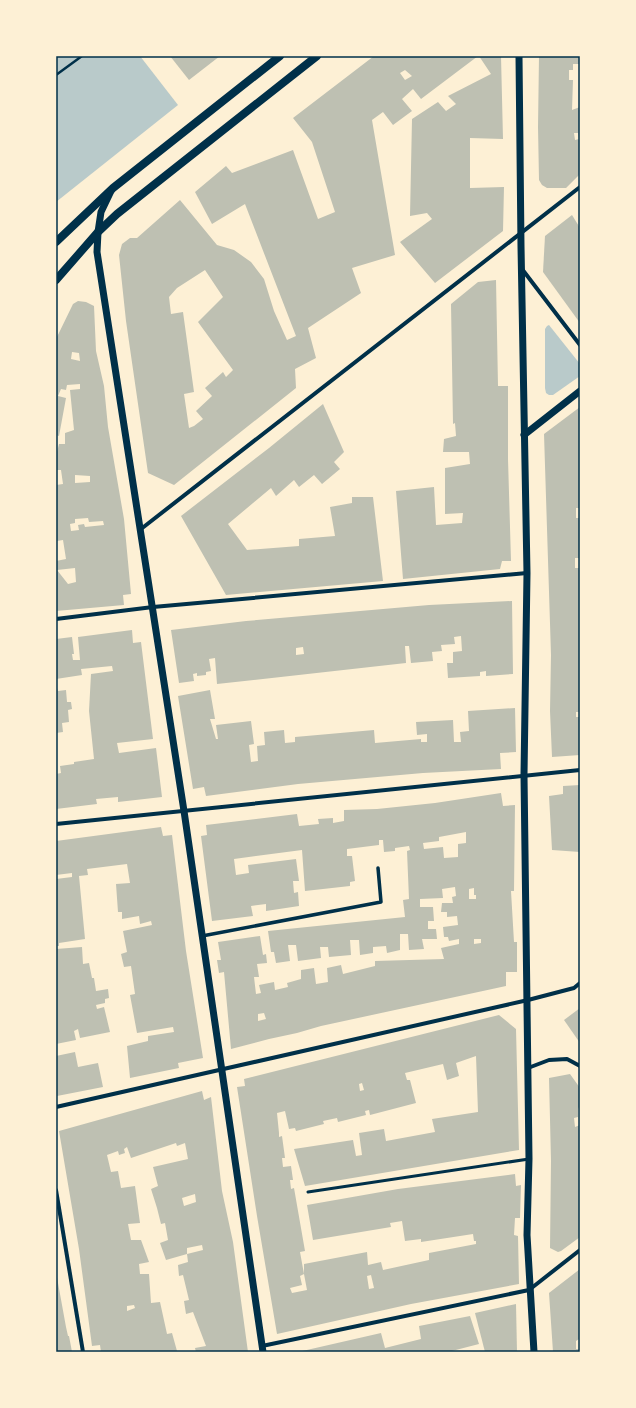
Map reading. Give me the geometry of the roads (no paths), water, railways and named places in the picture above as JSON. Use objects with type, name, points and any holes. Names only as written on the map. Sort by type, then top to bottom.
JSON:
[{"type":"main road","points":[[56,242],[113,188],[280,56]]},
{"type":"main road","points":[[56,280],[98,232],[118,214],[316,56]]},
{"type":"street","points":[[519,56],[521,269],[527,573],[524,775],[528,1000],[529,1159],[527,1235],[529,1290],[534,1352]]},
{"type":"street","points":[[141,529],[580,187]]},
{"type":"street","points":[[113,188],[101,212],[97,252],[184,811],[262,1349],[529,1290],[580,1250]]},
{"type":"street","points":[[521,269],[580,345]]},
{"type":"street","points":[[524,435],[580,391]]},
{"type":"street","points":[[56,619],[153,606],[527,573]]},
{"type":"street","points":[[56,824],[580,770]]},
{"type":"street","points":[[202,936],[381,902],[378,868]]},
{"type":"street","points":[[56,1107],[528,1000],[574,988],[580,983]]},
{"type":"street","points":[[528,1069],[549,1060],[567,1059],[580,1066]]},
{"type":"street","points":[[56,1190],[83,1352]]},
{"type":"lane","points":[[308,1192],[529,1159]]}]
